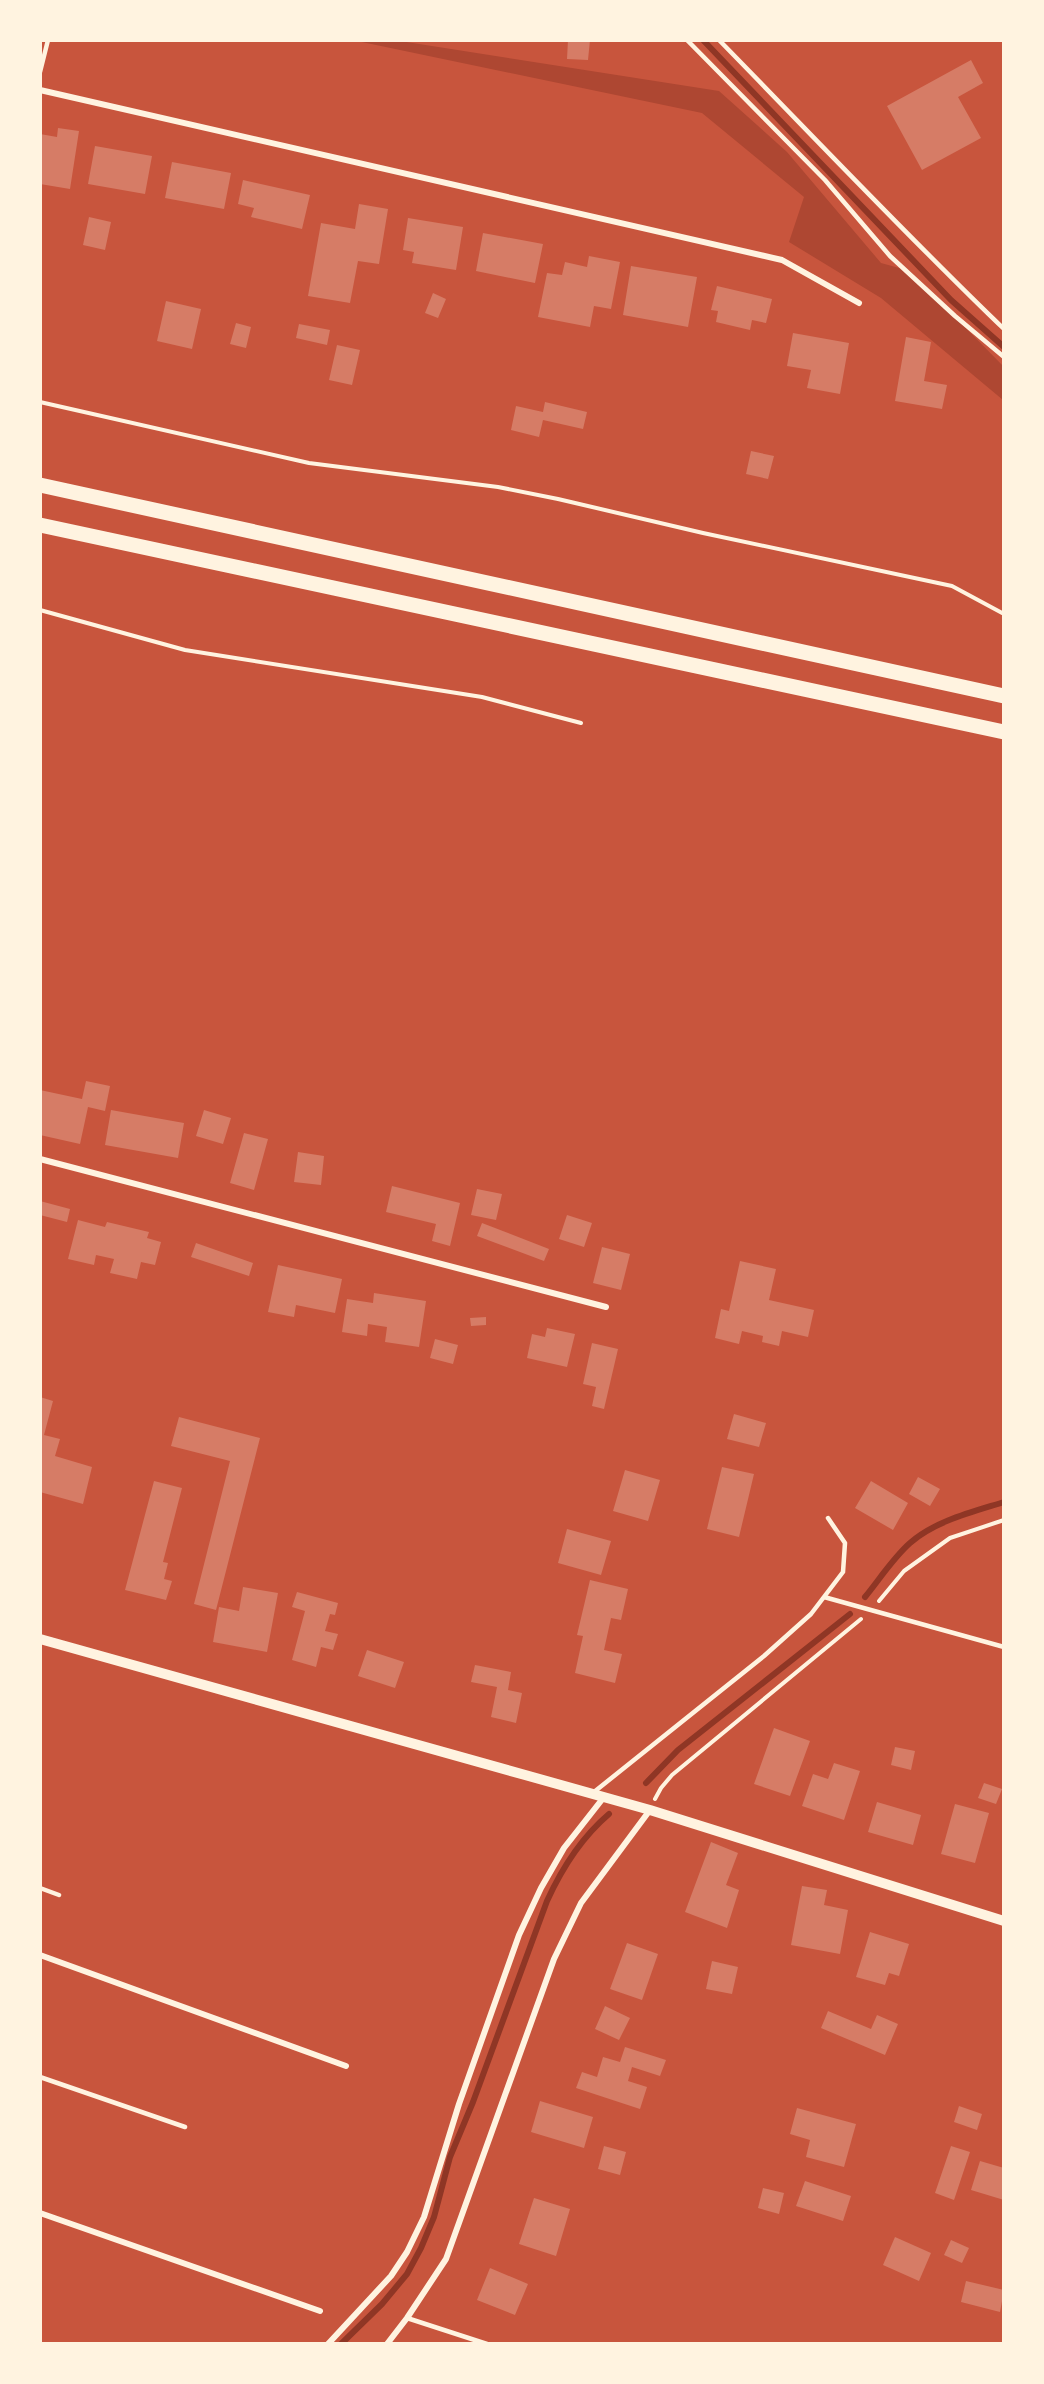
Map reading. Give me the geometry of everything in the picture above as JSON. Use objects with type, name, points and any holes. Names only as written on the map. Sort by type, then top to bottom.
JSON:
[{"type":"highway","points":[[40,486],[1004,696]]},
{"type":"highway","points":[[40,525],[1004,732]]},
{"type":"street","points":[[40,90],[782,260],[859,303]]},
{"type":"street","points":[[40,1159],[606,1307]]},
{"type":"street","points":[[40,1639],[650,1810],[1004,1921]]},
{"type":"street","points":[[328,2343],[391,2276],[407,2252],[424,2217],[459,2104],[519,1935],[541,1888],[564,1848],[604,1797]]},
{"type":"street","points":[[387,2343],[407,2319],[446,2259],[554,1959],[581,1903],[650,1810]]},
{"type":"street","points":[[40,1954],[346,2066]]},
{"type":"street","points":[[40,2213],[320,2311]]},
{"type":"lane","points":[[40,72],[48,40]]},
{"type":"lane","points":[[687,40],[825,180],[890,256],[955,316],[1004,357]]},
{"type":"lane","points":[[719,40],[907,234],[1004,329]]},
{"type":"lane","points":[[592,1794],[764,1656],[811,1614],[843,1572],[845,1543],[828,1518]]},
{"type":"lane","points":[[824,1597],[1004,1647]]},
{"type":"lane","points":[[40,1888],[59,1895]]},
{"type":"lane","points":[[40,2077],[185,2127]]},
{"type":"lane","points":[[407,2319],[487,2343]]},
{"type":"path","points":[[40,402],[309,463],[498,487],[558,499],[714,536],[951,586],[1004,614]]},
{"type":"path","points":[[40,610],[185,650],[482,697],[581,723]]},
{"type":"path","points":[[650,1810],[661,1788],[672,1775],[872,1610],[904,1571],[950,1538],[1004,1520]]},
{"type":"shaded area","points":[[357,41],[400,41],[719,91],[787,152],[881,263],[910,271],[1003,366],[1003,400],[881,298],[789,242],[804,197],[702,113]]},
{"type":"building","points":[[568,40],[590,40],[588,60],[567,59]]},
{"type":"building","points":[[971,60],[983,83],[958,97],[981,138],[922,170],[887,106]]},
{"type":"building","points":[[58,128],[79,131],[70,189],[40,184],[40,134],[57,137]]},
{"type":"building","points":[[95,146],[152,156],[145,194],[88,184]]},
{"type":"building","points":[[172,162],[231,173],[224,209],[165,198]]},
{"type":"building","points":[[243,180],[310,195],[302,229],[251,217],[254,208],[238,204]]},
{"type":"building","points":[[359,204],[388,209],[379,264],[358,261],[350,303],[308,296],[321,223],[355,229]]},
{"type":"building","points":[[89,217],[111,222],[105,250],[83,245]]},
{"type":"building","points":[[408,218],[463,227],[456,270],[412,263],[414,252],[403,250]]},
{"type":"building","points":[[483,233],[543,244],[535,283],[476,271]]},
{"type":"building","points":[[589,256],[620,262],[611,309],[594,306],[590,327],[538,317],[547,273],[562,275],[565,262],[587,267]]},
{"type":"building","points":[[631,266],[697,277],[688,327],[623,315]]},
{"type":"building","points":[[717,286],[772,299],[766,323],[752,320],[750,330],[716,322],[718,311],[711,310]]},
{"type":"building","points":[[433,293],[446,299],[438,318],[425,313]]},
{"type":"building","points":[[166,301],[201,309],[192,349],[157,341]]},
{"type":"building","points":[[236,323],[251,327],[246,348],[230,344]]},
{"type":"building","points":[[299,324],[330,330],[327,345],[296,338]]},
{"type":"building","points":[[793,333],[849,343],[840,394],[807,388],[811,370],[787,366]]},
{"type":"building","points":[[906,337],[931,342],[924,381],[947,385],[942,409],[895,401]]},
{"type":"building","points":[[337,345],[360,350],[352,385],[329,380]]},
{"type":"building","points":[[545,402],[587,412],[583,429],[543,420],[539,437],[511,430],[516,406],[543,412]]},
{"type":"building","points":[[751,451],[774,456],[768,479],[746,474]]},
{"type":"building","points":[[86,1081],[110,1086],[105,1111],[88,1107],[80,1144],[40,1135],[40,1090],[82,1099]]},
{"type":"building","points":[[111,1110],[184,1123],[178,1158],[105,1145]]},
{"type":"building","points":[[204,1110],[231,1118],[223,1144],[196,1136]]},
{"type":"building","points":[[244,1133],[268,1139],[254,1190],[230,1183]]},
{"type":"building","points":[[298,1152],[324,1156],[321,1185],[294,1182]]},
{"type":"building","points":[[392,1186],[460,1203],[450,1246],[432,1241],[436,1224],[386,1212]]},
{"type":"building","points":[[477,1189],[502,1194],[496,1220],[471,1215]]},
{"type":"building","points":[[40,1201],[70,1209],[67,1222],[40,1215]]},
{"type":"building","points":[[567,1215],[592,1223],[584,1247],[559,1239]]},
{"type":"building","points":[[78,1220],[105,1227],[107,1222],[149,1232],[147,1238],[161,1242],[155,1265],[141,1262],[137,1279],[110,1273],[114,1259],[96,1255],[94,1265],[68,1259]]},
{"type":"building","points":[[482,1223],[549,1249],[544,1261],[477,1236]]},
{"type":"building","points":[[196,1243],[253,1263],[249,1276],[191,1257]]},
{"type":"building","points":[[602,1247],[630,1254],[621,1290],[593,1283]]},
{"type":"building","points":[[740,1261],[776,1269],[769,1300],[814,1310],[808,1337],[782,1331],[779,1346],[762,1342],[763,1336],[742,1331],[739,1344],[715,1338],[721,1309],[729,1311]]},
{"type":"building","points":[[278,1265],[342,1279],[335,1313],[296,1305],[294,1317],[268,1312]]},
{"type":"building","points":[[374,1293],[426,1301],[419,1347],[385,1342],[387,1327],[368,1324],[367,1336],[342,1332],[347,1299],[373,1303]]},
{"type":"building","points":[[486,1317],[486,1325],[471,1326],[470,1318]]},
{"type":"building","points":[[547,1328],[575,1334],[567,1367],[527,1358],[532,1334],[545,1337]]},
{"type":"building","points":[[435,1339],[458,1345],[453,1364],[430,1358]]},
{"type":"building","points":[[592,1343],[618,1349],[604,1409],[592,1406],[596,1387],[583,1384]]},
{"type":"building","points":[[40,1397],[53,1401],[44,1435],[60,1439],[55,1456],[92,1467],[83,1504],[40,1492]]},
{"type":"building","points":[[734,1414],[766,1423],[759,1447],[727,1439]]},
{"type":"building","points":[[179,1417],[260,1438],[216,1610],[194,1604],[230,1461],[171,1446]]},
{"type":"building","points":[[722,1467],[754,1474],[739,1537],[707,1529]]},
{"type":"building","points":[[625,1470],[660,1480],[648,1521],[613,1511]]},
{"type":"building","points":[[918,1477],[940,1489],[930,1506],[909,1494]]},
{"type":"building","points":[[154,1481],[182,1488],[163,1562],[168,1563],[164,1579],[172,1581],[166,1600],[125,1590]]},
{"type":"building","points":[[871,1481],[908,1503],[893,1530],[855,1508]]},
{"type":"building","points":[[567,1529],[611,1541],[601,1575],[558,1563]]},
{"type":"building","points":[[590,1580],[628,1589],[621,1620],[611,1618],[604,1650],[622,1654],[615,1683],[575,1673],[583,1636],[577,1635]]},
{"type":"building","points":[[243,1587],[278,1593],[267,1652],[213,1642],[219,1607],[239,1611]]},
{"type":"building","points":[[297,1592],[338,1603],[335,1615],[330,1614],[325,1631],[338,1634],[333,1650],[321,1647],[316,1667],[292,1660],[305,1611],[292,1607]]},
{"type":"building","points":[[367,1650],[404,1662],[395,1688],[358,1676]]},
{"type":"building","points":[[475,1665],[511,1672],[508,1690],[522,1693],[516,1723],[491,1717],[497,1687],[471,1682]]},
{"type":"building","points":[[774,1728],[810,1741],[790,1796],[754,1784]]},
{"type":"building","points":[[895,1747],[915,1751],[911,1770],[891,1765]]},
{"type":"building","points":[[834,1763],[860,1771],[844,1820],[802,1806],[813,1774],[828,1779]]},
{"type":"building","points":[[984,1783],[1002,1789],[996,1804],[978,1798]]},
{"type":"building","points":[[877,1802],[921,1815],[913,1845],[868,1832]]},
{"type":"building","points":[[955,1804],[989,1813],[975,1863],[941,1854]]},
{"type":"building","points":[[711,1842],[738,1853],[726,1885],[739,1890],[727,1928],[685,1912]]},
{"type":"building","points":[[802,1886],[827,1890],[824,1905],[848,1910],[840,1954],[791,1945]]},
{"type":"building","points":[[870,1932],[909,1944],[899,1976],[889,1973],[885,1985],[856,1977]]},
{"type":"building","points":[[627,1943],[658,1954],[642,2000],[610,1989]]},
{"type":"building","points":[[712,1961],[738,1967],[732,1994],[706,1989]]},
{"type":"building","points":[[605,2006],[630,2018],[619,2040],[595,2029]]},
{"type":"building","points":[[828,2011],[871,2029],[877,2015],[898,2024],[885,2055],[821,2028]]},
{"type":"building","points":[[625,2047],[666,2060],[660,2076],[632,2067],[628,2081],[647,2087],[640,2109],[576,2088],[582,2072],[597,2077],[603,2057],[620,2062]]},
{"type":"building","points":[[540,2101],[593,2117],[584,2148],[531,2132]]},
{"type":"building","points":[[959,2106],[982,2114],[977,2130],[954,2122]]},
{"type":"building","points":[[797,2108],[856,2124],[844,2167],[806,2157],[810,2140],[790,2134]]},
{"type":"building","points":[[604,2146],[626,2152],[620,2175],[598,2169]]},
{"type":"building","points":[[951,2146],[970,2152],[954,2200],[935,2193]]},
{"type":"building","points":[[980,2161],[1004,2168],[1004,2200],[971,2190]]},
{"type":"building","points":[[805,2181],[851,2196],[843,2221],[796,2206]]},
{"type":"building","points":[[763,2188],[784,2193],[779,2214],[758,2208]]},
{"type":"building","points":[[534,2198],[570,2209],[556,2256],[519,2244]]},
{"type":"building","points":[[895,2237],[931,2253],[919,2281],[883,2265]]},
{"type":"building","points":[[951,2240],[969,2248],[962,2263],[944,2255]]},
{"type":"building","points":[[490,2268],[528,2284],[515,2315],[477,2300]]},
{"type":"building","points":[[966,2281],[1004,2290],[1000,2312],[961,2302]]},
{"type":"waterway","points":[[703,40],[951,300],[1004,347]]},
{"type":"waterway","points":[[865,1597],[898,1555],[920,1535],[954,1518],[1004,1502]]},
{"type":"waterway","points":[[646,1783],[678,1750],[850,1614]]},
{"type":"waterway","points":[[341,2344],[382,2304],[407,2274],[421,2248],[434,2217],[450,2157],[473,2102],[547,1901],[574,1854],[609,1814]]}]
